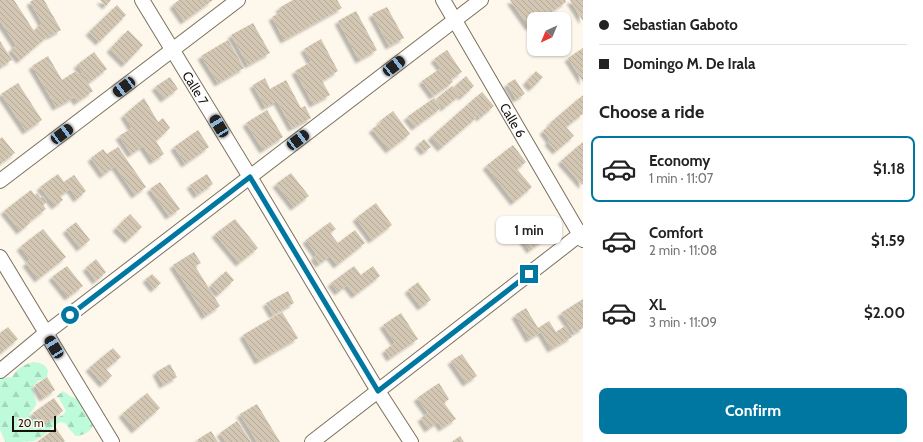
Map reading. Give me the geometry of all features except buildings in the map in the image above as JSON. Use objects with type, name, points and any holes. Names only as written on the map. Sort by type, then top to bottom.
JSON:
[{"type":"street","name":"Calle 7","points":[[142,0],[378,391],[411,442]]},
{"type":"street","points":[[0,181],[238,0]]},
{"type":"street","name":"Calle 6","points":[[442,0],[582,236]]},
{"type":"street","points":[[0,371],[46,334],[481,0]]},
{"type":"street","points":[[312,442],[582,236]]},
{"type":"street","points":[[0,257],[112,442]]},
{"type":"green space","points":[[33,362],[44,365],[48,371],[47,377],[38,381],[32,387],[36,405],[29,415],[34,421],[45,428],[45,424],[63,415],[66,411],[59,398],[56,397],[63,391],[70,396],[81,400],[86,405],[82,410],[90,418],[93,425],[89,431],[85,434],[76,436],[65,423],[60,422],[34,441],[5,442],[0,429],[0,380],[3,378],[12,377],[21,367]]},
{"type":"route","points":[[70,315],[250,177],[378,391],[529,274]]}]
